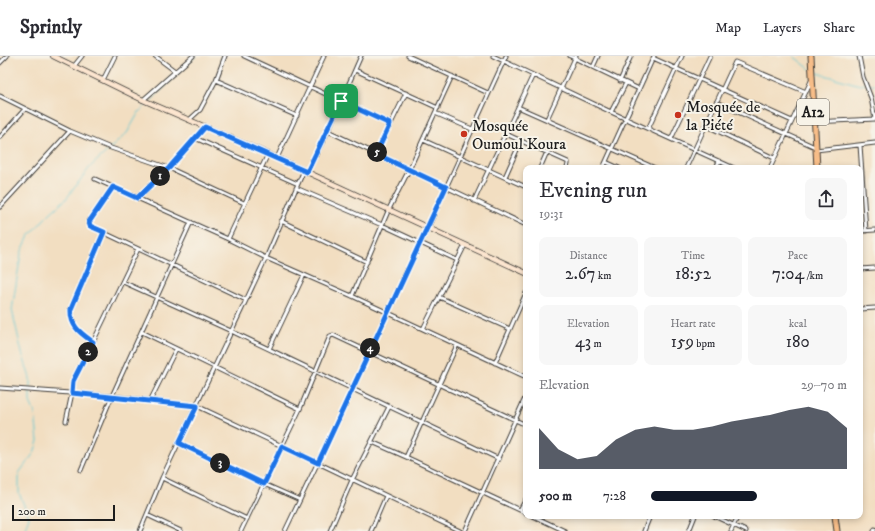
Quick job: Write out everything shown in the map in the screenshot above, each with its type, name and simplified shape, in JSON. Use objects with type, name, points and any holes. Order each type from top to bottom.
[{"type":"main road","name":"A12","points":[[811,56],[811,81],[817,165]]},
{"type":"main road","points":[[835,519],[837,531]]},
{"type":"street","points":[[0,63],[7,56]]},
{"type":"street","points":[[53,56],[143,100],[306,171],[523,272]]},
{"type":"street","points":[[74,66],[82,56]]},
{"type":"street","points":[[103,80],[115,56]]},
{"type":"street","points":[[156,56],[175,71]]},
{"type":"street","points":[[143,100],[193,56]]},
{"type":"street","points":[[189,120],[200,110],[216,80],[225,56]]},
{"type":"street","points":[[244,56],[390,124]]},
{"type":"street","points":[[277,158],[324,56]]},
{"type":"street","points":[[140,531],[162,478],[197,406],[230,331],[266,258],[296,188],[328,131],[361,56]]},
{"type":"street","points":[[408,56],[488,93]]},
{"type":"street","points":[[493,56],[728,165]]},
{"type":"street","points":[[285,531],[353,389],[387,312],[428,227],[506,56]]},
{"type":"street","points":[[570,56],[575,57],[620,81],[639,89]]},
{"type":"street","points":[[593,67],[598,56]]},
{"type":"street","points":[[620,81],[631,56]]},
{"type":"street","points":[[648,129],[682,56]]},
{"type":"street","points":[[671,139],[710,56]]},
{"type":"street","points":[[814,122],[875,119],[871,98],[863,77],[858,56]]},
{"type":"street","points":[[547,119],[575,57]]},
{"type":"street","points":[[604,165],[654,57],[792,121]]},
{"type":"street","points":[[687,165],[735,62],[806,92]]},
{"type":"street","points":[[355,70],[438,108]]},
{"type":"street","points":[[474,201],[533,75]]},
{"type":"street","points":[[352,296],[368,262],[389,209],[409,170],[452,76]]},
{"type":"street","points":[[216,80],[297,116]]},
{"type":"street","points":[[771,165],[811,81]]},
{"type":"street","points":[[611,112],[626,84]]},
{"type":"street","points":[[376,154],[406,93]]},
{"type":"street","points":[[0,96],[70,131],[108,147],[169,168],[244,203]]},
{"type":"street","points":[[716,102],[815,148],[875,143]]},
{"type":"street","points":[[518,107],[648,165]]},
{"type":"street","points":[[0,137],[25,109]]},
{"type":"street","points":[[435,113],[472,129]]},
{"type":"street","points":[[705,125],[774,158]]},
{"type":"street","points":[[137,198],[169,168],[205,127]]},
{"type":"street","points":[[0,207],[70,131]]},
{"type":"street","points":[[328,131],[523,224]]},
{"type":"street","points":[[506,134],[568,162],[568,165]]},
{"type":"street","points":[[195,138],[298,184]]},
{"type":"street","points":[[423,140],[523,186]]},
{"type":"street","points":[[505,177],[521,141]]},
{"type":"street","points":[[860,145],[861,165]]},
{"type":"street","points":[[541,165],[547,152]]},
{"type":"street","points":[[228,239],[268,154]]},
{"type":"street","points":[[718,165],[720,161]]},
{"type":"street","points":[[606,162],[612,165]]},
{"type":"street","points":[[95,179],[387,312],[523,377]]},
{"type":"street","points":[[113,187],[89,222],[90,226],[246,300]]},
{"type":"street","points":[[296,188],[382,225],[457,260]]},
{"type":"street","points":[[863,188],[866,231],[875,230]]},
{"type":"street","points":[[281,221],[368,262]]},
{"type":"street","points":[[81,470],[112,396],[191,222]]},
{"type":"street","points":[[93,342],[82,334],[72,322],[71,309],[104,232]]},
{"type":"street","points":[[423,329],[465,245]]},
{"type":"street","points":[[66,421],[73,381],[138,249]]},
{"type":"street","points":[[863,269],[875,268]]},
{"type":"street","points":[[269,350],[304,275]]},
{"type":"street","points":[[123,282],[230,331],[499,459]]},
{"type":"street","points":[[439,297],[510,329]]},
{"type":"street","points":[[495,363],[523,300]]},
{"type":"street","points":[[863,309],[875,308]]},
{"type":"street","points":[[142,332],[300,409]]},
{"type":"street","points":[[241,531],[300,409],[330,336],[333,335],[523,424]]},
{"type":"street","points":[[406,457],[457,345]]},
{"type":"street","points":[[150,401],[176,349]]},
{"type":"street","points":[[0,388],[112,396],[197,406],[460,531]]},
{"type":"street","points":[[465,531],[499,459],[523,403]]},
{"type":"street","points":[[330,531],[352,480],[389,407]]},
{"type":"street","points":[[372,442],[523,512]]},
{"type":"street","points":[[179,443],[300,500]]},
{"type":"street","points":[[162,478],[247,519]]},
{"type":"street","points":[[371,531],[386,496]]},
{"type":"street","points":[[520,510],[523,504]]},
{"type":"street","points":[[147,515],[181,531]]},
{"type":"street","points":[[538,519],[558,530],[565,531]]},
{"type":"street","points":[[644,531],[649,519]]},
{"type":"street","points":[[688,531],[694,519]]},
{"type":"street","points":[[721,519],[746,531]]},
{"type":"street","points":[[731,531],[737,519]]},
{"type":"waterway","points":[[151,101],[196,56]]},
{"type":"waterway","points":[[793,56],[810,69]]},
{"type":"waterway","points":[[814,72],[860,85],[865,84]]},
{"type":"waterway","points":[[868,84],[875,85]]},
{"type":"waterway","points":[[24,531],[29,517],[19,493],[19,473],[34,453],[38,441],[35,413],[30,402],[30,378],[22,353],[12,310],[21,253],[29,236],[48,215],[66,199],[90,167],[127,133],[139,112],[147,104]]},
{"type":"place","name":"Mosquée de la Piété","points":[[678,115]]},
{"type":"place","name":"Mosquée Oumoul Koura","points":[[464,134]]},
{"type":"route","points":[[341,101],[390,124],[376,154],[446,187],[318,463],[282,446],[264,484],[179,443],[197,406],[72,393],[73,381],[93,342],[82,334],[72,322],[70,316],[71,309],[104,232],[90,226],[89,222],[113,187],[137,198],[169,168],[205,127],[307,172],[328,131],[341,101]]}]
